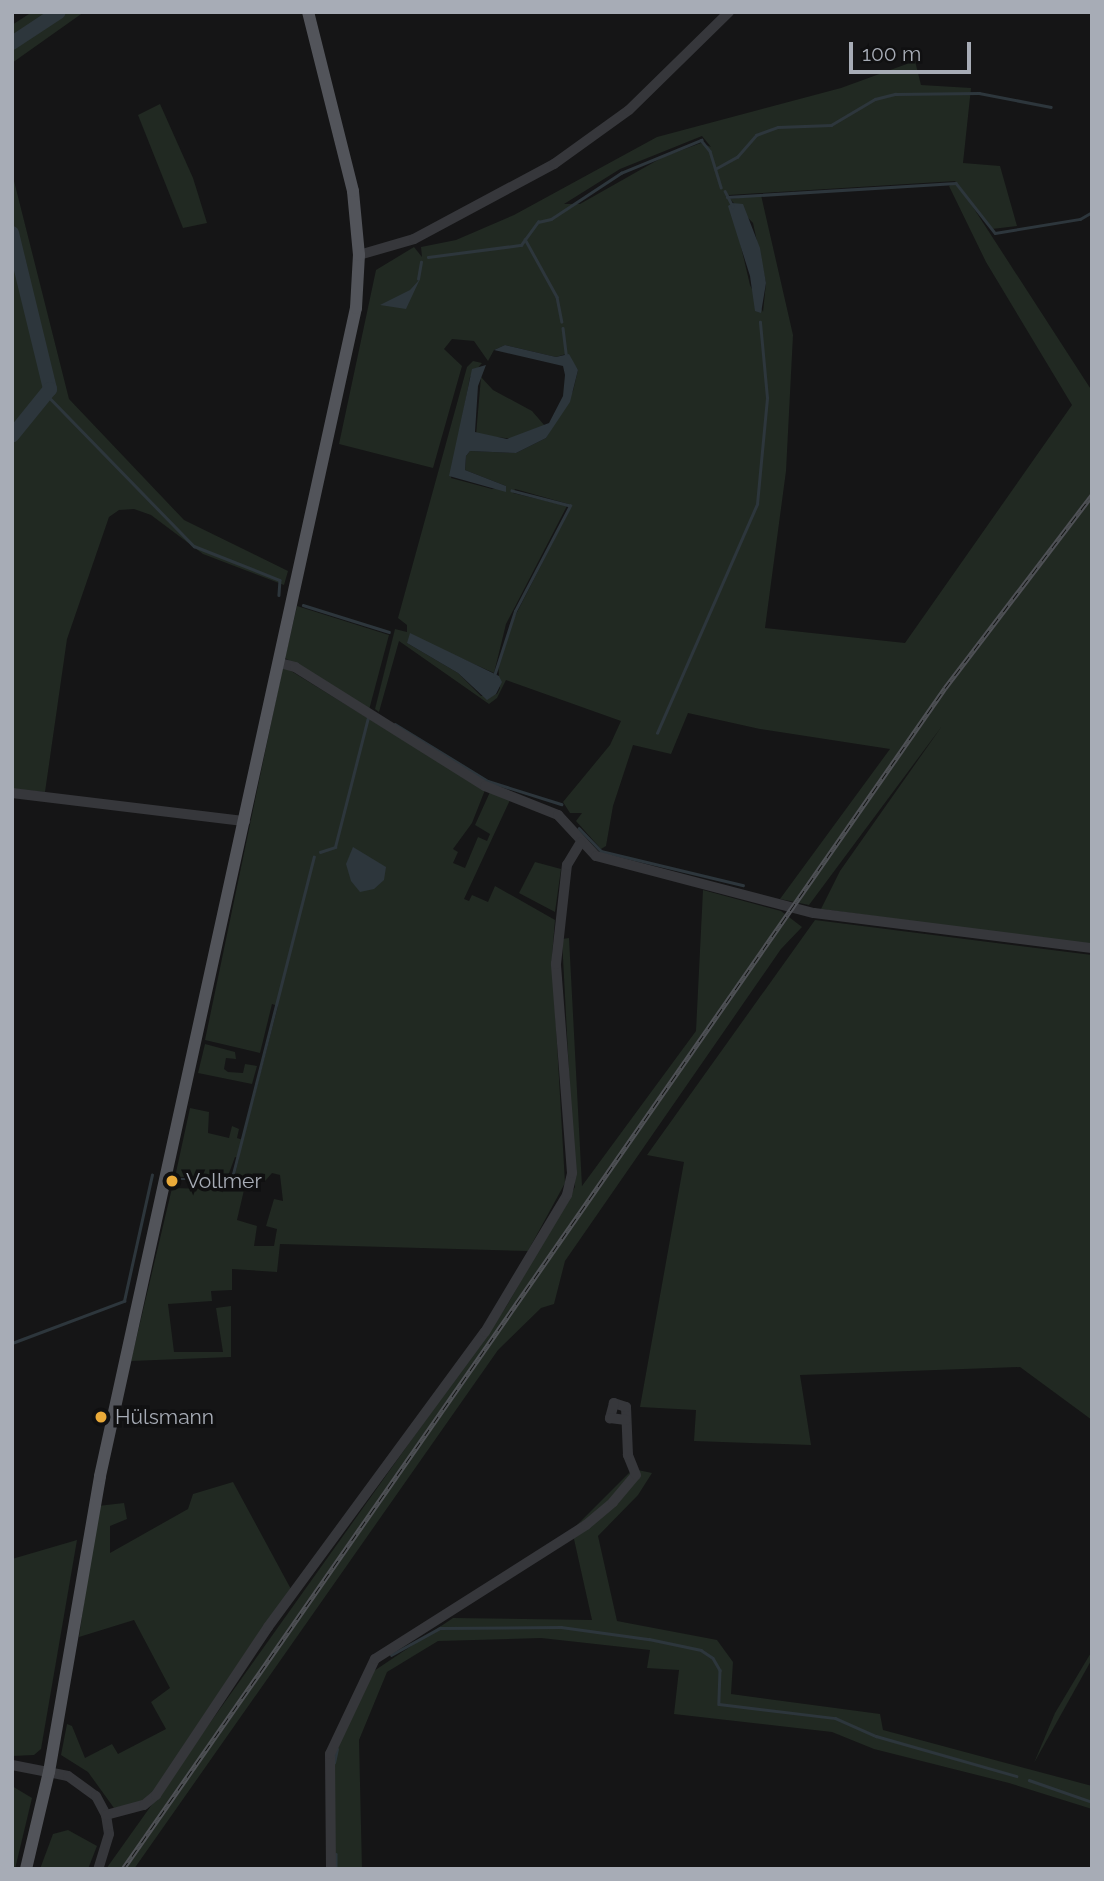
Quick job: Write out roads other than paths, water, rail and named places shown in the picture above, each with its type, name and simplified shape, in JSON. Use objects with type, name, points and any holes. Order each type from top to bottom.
[{"type":"main road","points":[[26,1869],[49,1772],[100,1476],[352,330],[359,255],[348,164],[308,12]]},
{"type":"street","points":[[359,255],[414,239],[554,164],[629,110],[729,12]]},
{"type":"street","points":[[280,663],[295,667],[485,786],[550,810],[580,844],[613,861],[814,913],[1092,948]]},
{"type":"street","points":[[12,793],[245,821]]},
{"type":"street","points":[[106,1815],[144,1805],[156,1795],[268,1628],[491,1324],[567,1195],[572,1174],[556,964],[567,865],[580,844]]},
{"type":"street","points":[[331,1869],[330,1754],[375,1659],[586,1525],[613,1502],[636,1475],[628,1455],[626,1420]]},
{"type":"street","points":[[12,1765],[49,1772],[86,1787],[106,1815],[108,1846],[98,1869]]},
{"type":"waterway","points":[[12,43],[59,12]]},
{"type":"waterway","points":[[715,169],[737,157],[756,135],[778,127],[831,125],[875,99],[895,94],[979,93],[1051,107]]},
{"type":"waterway","points":[[428,257],[521,245],[538,222],[551,219],[621,173],[701,140],[710,151],[721,187]]},
{"type":"waterway","points":[[727,197],[956,183],[995,233],[1080,219],[1092,212]]},
{"type":"waterway","points":[[725,191],[733,207]]},
{"type":"waterway","points":[[12,233],[50,389],[12,436]]},
{"type":"waterway","points":[[525,239],[557,297],[562,322]]},
{"type":"waterway","points":[[418,279],[421,262]]},
{"type":"waterway","points":[[657,733],[757,504],[767,398],[760,322]]},
{"type":"waterway","points":[[563,328],[566,354]]},
{"type":"waterway","points":[[47,395],[194,546],[280,580],[279,595]]},
{"type":"waterway","points":[[494,676],[515,611],[570,506],[512,491]]},
{"type":"waterway","points":[[303,605],[389,632]]},
{"type":"waterway","points":[[320,852],[335,847],[368,718]]},
{"type":"waterway","points":[[395,724],[488,781],[561,804]]},
{"type":"waterway","points":[[579,828],[601,851],[743,885]]},
{"type":"waterway","points":[[175,1179],[228,1179],[233,1174],[314,857]]},
{"type":"waterway","points":[[12,1343],[124,1301],[152,1175]]},
{"type":"waterway","points":[[391,1655],[440,1628],[561,1627],[649,1639],[701,1650],[713,1658],[720,1670],[719,1704],[835,1718],[876,1736],[1016,1776]]},
{"type":"waterway","points":[[334,1763],[337,1749]]},
{"type":"waterway","points":[[1029,1780],[1092,1802]]},
{"type":"waterway","points":[[336,1854],[336,1869]]},
{"type":"railway","points":[[123,1869],[945,688],[1092,495]]},
{"type":"place","name":"Vollmer","points":[[172,1181]]},
{"type":"place","name":"Hülsmann","points":[[101,1417]]}]
